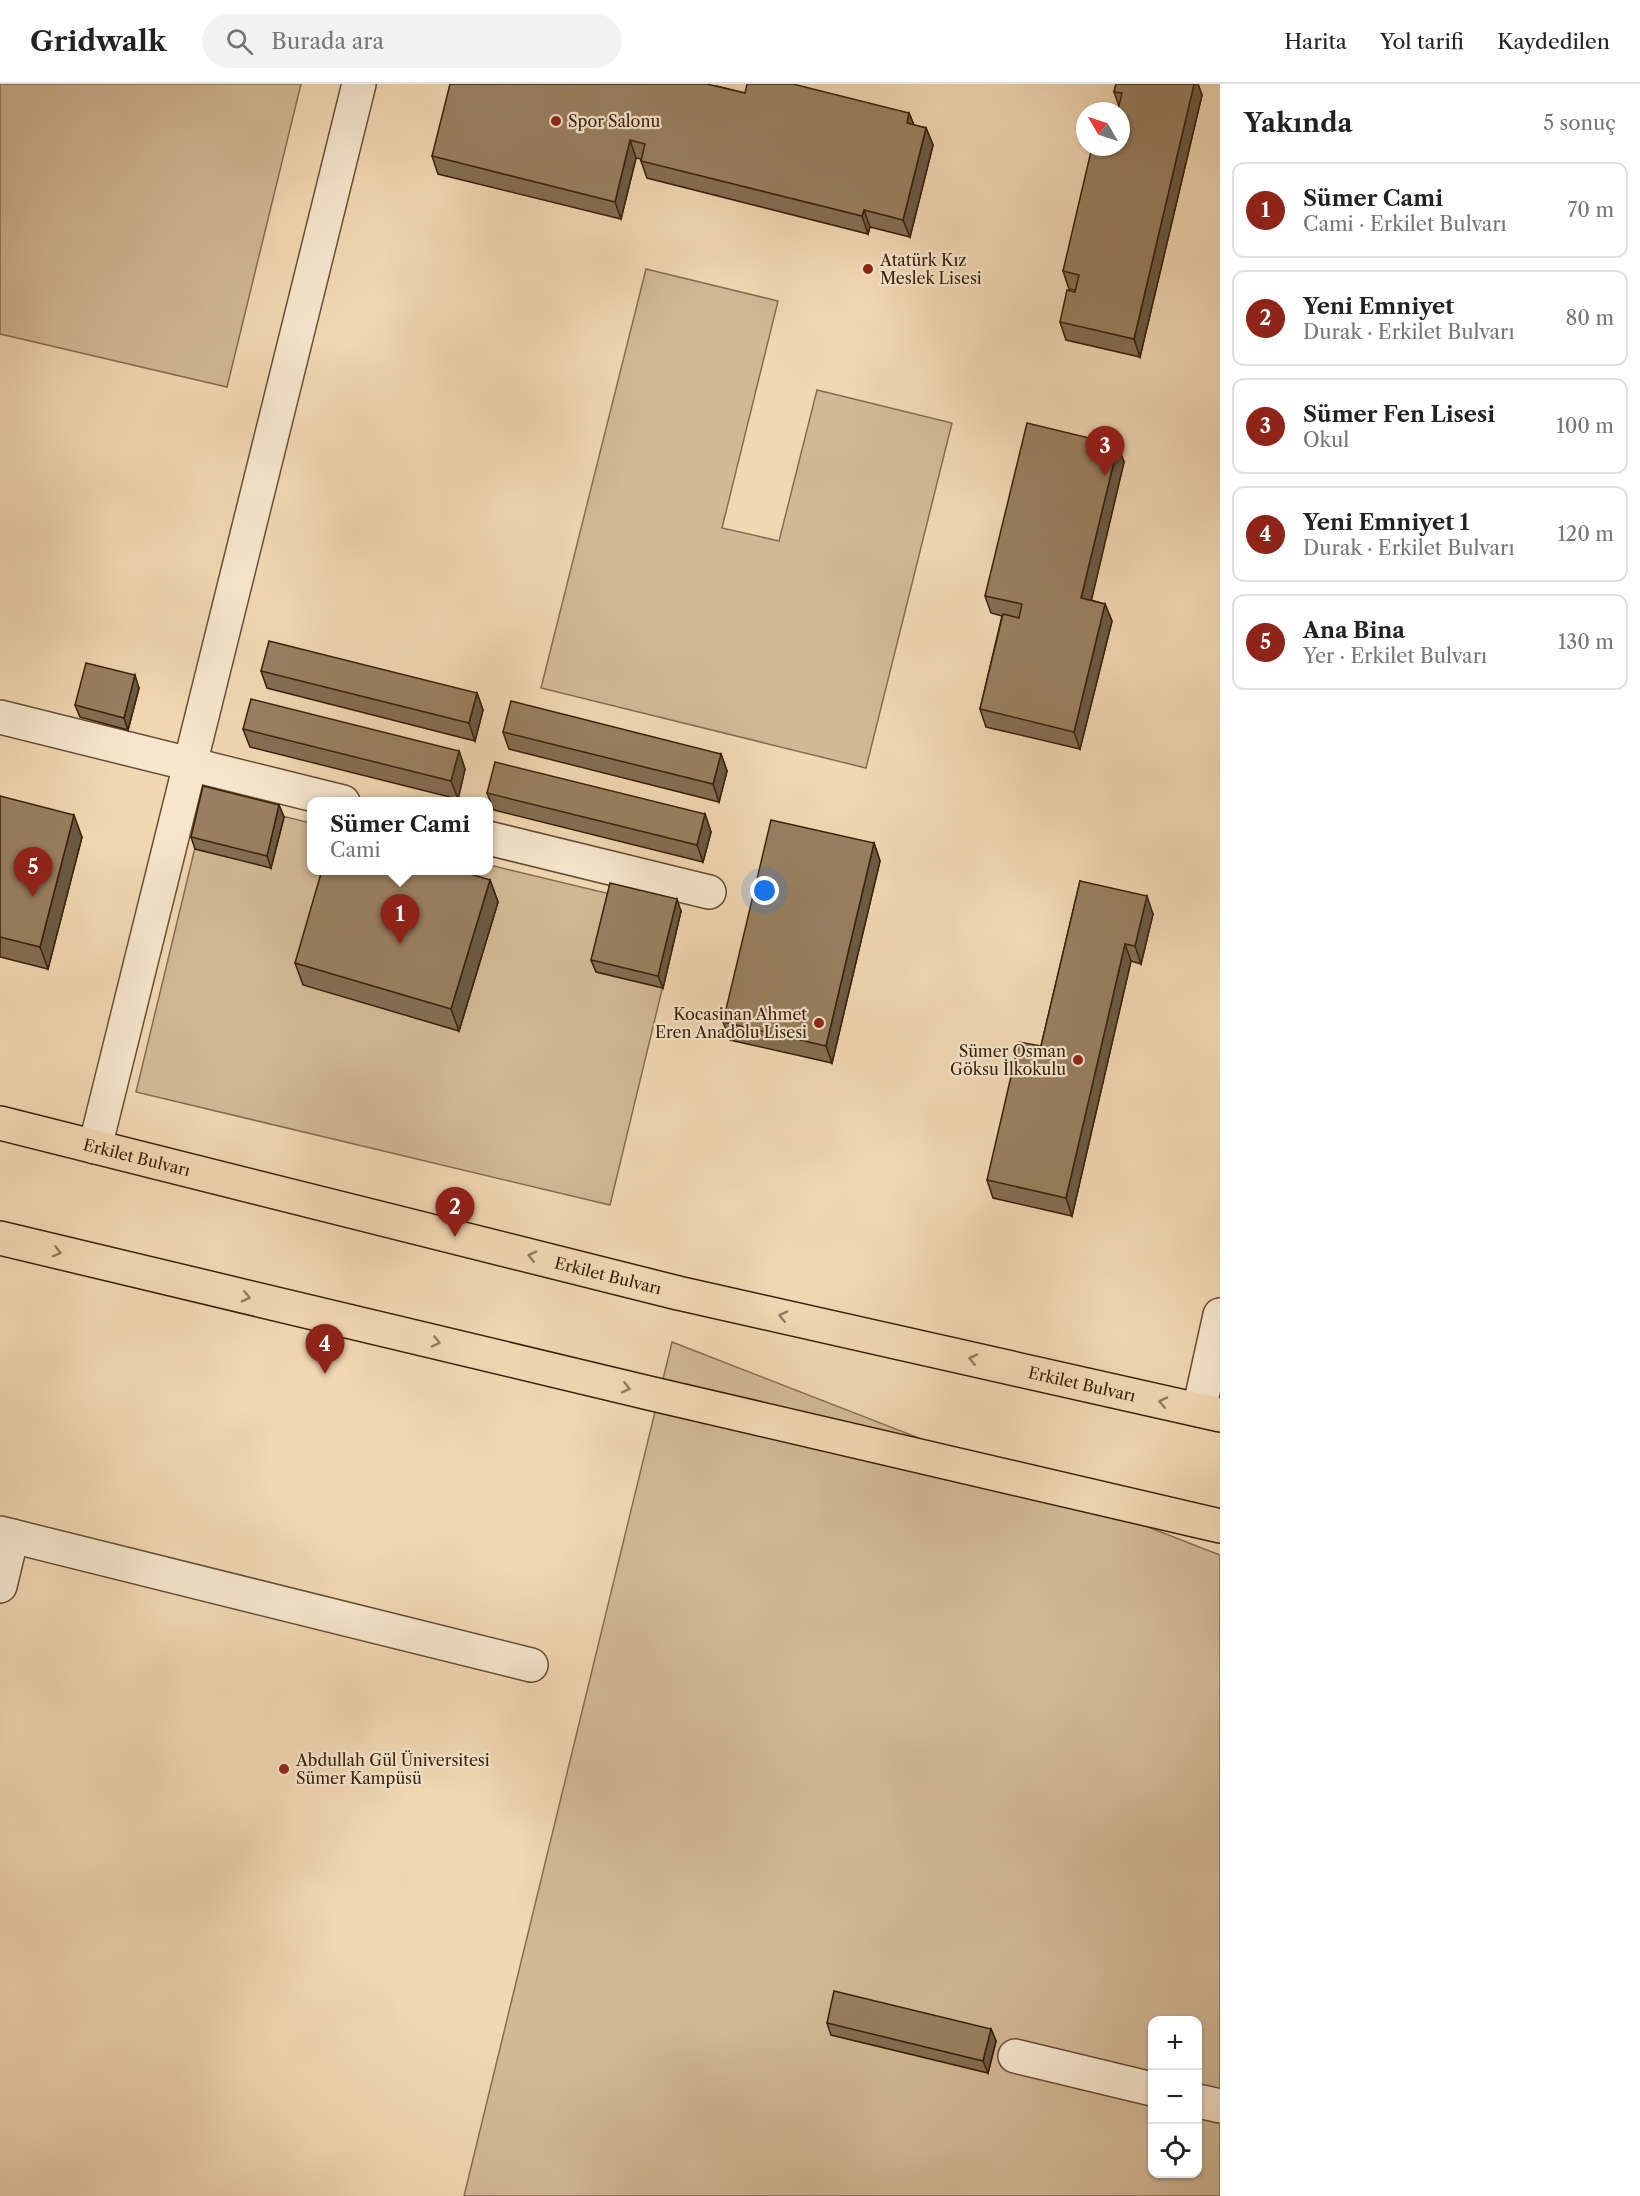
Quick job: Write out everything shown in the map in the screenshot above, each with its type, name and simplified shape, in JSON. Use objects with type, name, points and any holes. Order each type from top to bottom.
[{"type":"main road","name":"Erkilet Bulvarı","points":[[0,1123],[678,1293],[1209,1413]]},
{"type":"main road","points":[[0,1238],[1220,1526]]},
{"type":"street","points":[[95,1147],[359,84]]},
{"type":"street","points":[[0,717],[326,797]]},
{"type":"street","points":[[493,838],[709,892]]},
{"type":"street","points":[[1209,1413],[1220,1316]]},
{"type":"street","points":[[0,1586],[6,1535],[531,1665]]},
{"type":"street","points":[[1015,2055],[1148,2088]]},
{"type":"street","points":[[1202,2102],[1220,2106]]},
{"type":"shaded area","points":[[0,84],[301,84],[227,387],[0,334]]},
{"type":"shaded area","points":[[646,269],[778,301],[722,528],[779,541],[817,390],[952,423],[866,768],[541,688]]},
{"type":"shaded area","points":[[207,798],[307,822],[307,875],[493,875],[493,866],[681,911],[610,1205],[136,1092]]},
{"type":"shaded area","points":[[672,1342],[1220,1555],[1220,2196],[464,2196]]},
{"type":"building","points":[[450,84],[707,84],[745,93],[747,84],[793,84],[909,113],[907,123],[926,128],[903,220],[864,210],[862,216],[641,161],[645,144],[630,140],[615,202],[432,156]]},
{"type":"building","points":[[1116,84],[1194,84],[1134,339],[1060,322],[1067,290],[1075,292],[1079,275],[1063,271],[1090,156],[1130,156],[1130,102],[1120,102],[1122,93],[1114,92]]},
{"type":"building","points":[[1027,423],[1118,445],[1081,598],[1105,604],[1074,732],[980,709],[1003,614],[1019,618],[1022,604],[985,596]]},
{"type":"building","points":[[269,641],[477,693],[469,723],[261,671]]},
{"type":"building","points":[[86,663],[135,675],[124,718],[75,705]]},
{"type":"building","points":[[251,699],[459,751],[451,781],[243,729]]},
{"type":"building","points":[[511,701],[721,754],[713,784],[503,732]]},
{"type":"building","points":[[495,762],[705,814],[697,845],[487,793]]},
{"type":"building","points":[[203,786],[279,805],[267,856],[191,837]]},
{"type":"building","points":[[0,796],[74,815],[40,947],[0,937]]},
{"type":"building","points":[[771,820],[874,843],[826,1046],[723,1022]]},
{"type":"building","points":[[321,875],[474,875],[490,880],[451,1009],[295,963]]},
{"type":"building","points":[[1080,881],[1147,896],[1135,946],[1125,944],[1066,1198],[987,1180],[1019,1042],[1041,1046]]},
{"type":"building","points":[[610,883],[677,899],[658,976],[591,960]]},
{"type":"building","points":[[834,1991],[991,2029],[983,2061],[827,2023]]},
{"type":"place","name":"Spor Salonu","points":[[556,121]]},
{"type":"place","name":"Atatürk Kız Meslek Lisesi","points":[[868,269]]},
{"type":"place","name":"Sümer Fen Lisesi","points":[[1105,476]]},
{"type":"place","name":"Ana Bina","points":[[33,897]]},
{"type":"place","name":"Sümer Cami","points":[[400,944]]},
{"type":"place","name":"Kocasinan Ahmet Eren Anadolu Lisesi","points":[[819,1023]]},
{"type":"place","name":"Sümer Osman Göksu İlkokulu","points":[[1078,1060]]},
{"type":"place","name":"Yeni Emniyet","points":[[455,1237]]},
{"type":"place","name":"Yeni Emniyet 1","points":[[325,1374]]},
{"type":"place","name":"Abdullah Gül Üniversitesi Sümer Kampüsü","points":[[284,1769]]}]
